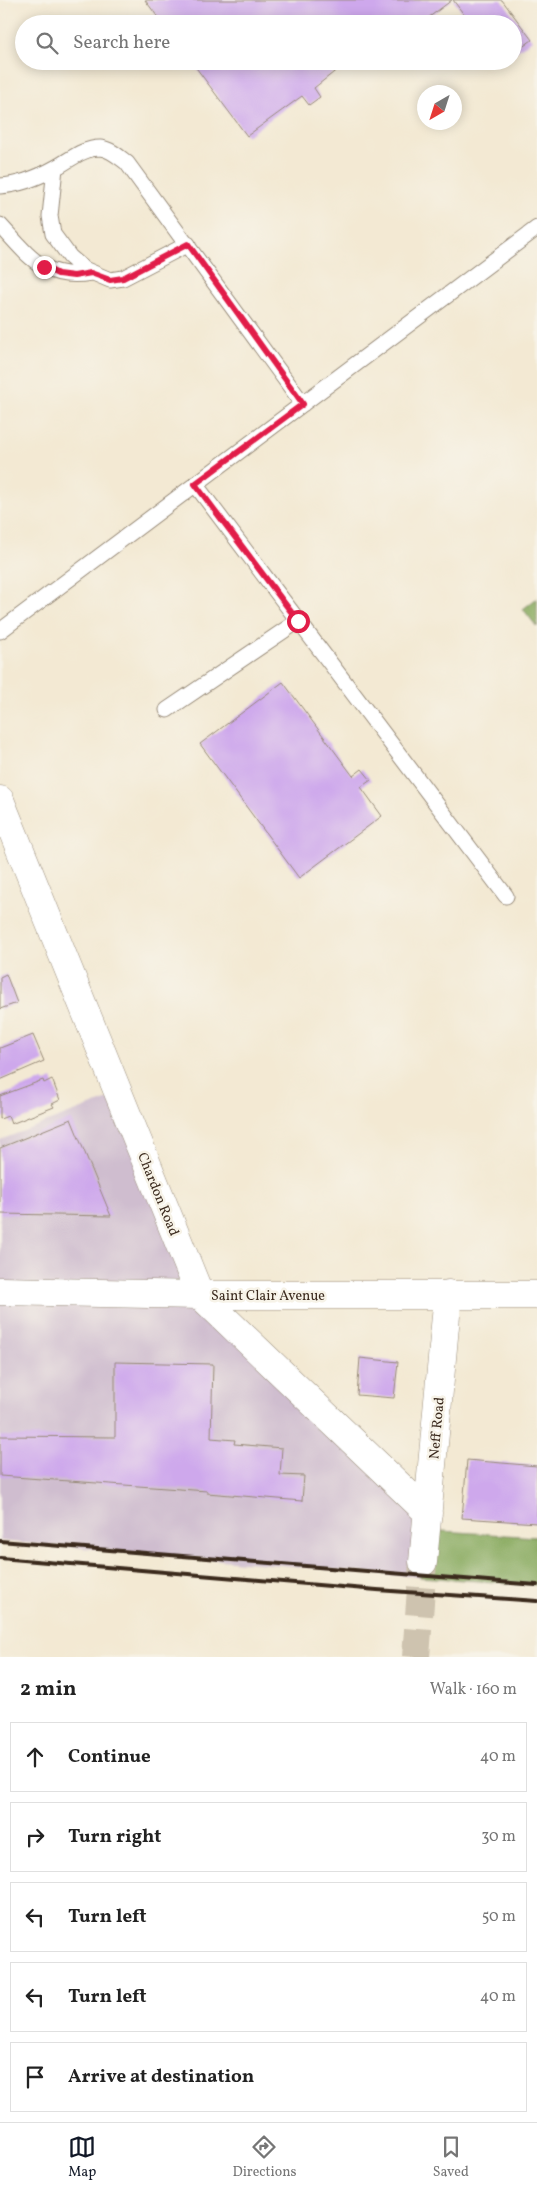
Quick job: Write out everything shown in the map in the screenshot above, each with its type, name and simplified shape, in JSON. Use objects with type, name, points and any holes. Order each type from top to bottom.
[{"type":"street","name":"Chardon Road","points":[[0,800],[200,1295],[428,1514]]},
{"type":"street","name":"Saint Clair Avenue","points":[[0,1291],[200,1295],[537,1295]]},
{"type":"street","name":"Neff Road","points":[[423,1562],[448,1294]]},
{"type":"lane","points":[[0,186],[18,185],[56,168],[86,150],[102,148],[116,153],[127,163],[188,244],[303,404]]},
{"type":"lane","points":[[56,168],[50,216],[53,234],[70,258],[84,269],[110,280],[123,278],[188,244]]},
{"type":"lane","points":[[0,225],[26,252],[44,267],[58,274],[74,276],[91,273]]},
{"type":"lane","points":[[0,630],[537,228]]},
{"type":"lane","points":[[195,484],[506,896]]},
{"type":"lane","points":[[167,710],[298,621]]},
{"type":"shaded area","points":[[119,1095],[200,1295],[428,1513],[420,1577],[0,1541],[0,1140]]},
{"type":"green space","points":[[537,598],[537,627],[523,609]]},
{"type":"green space","points":[[426,1530],[537,1537],[537,1585],[420,1577]]},
{"type":"building","points":[[145,0],[452,0],[432,15],[156,15]]},
{"type":"building","points":[[453,0],[502,0],[513,15],[464,15]]},
{"type":"building","points":[[522,27],[532,40],[522,47]]},
{"type":"building","points":[[198,70],[337,70],[314,88],[320,97],[309,105],[302,96],[247,136]]},
{"type":"building","points":[[283,682],[353,776],[362,769],[371,780],[361,787],[382,816],[299,878],[200,744]]},
{"type":"building","points":[[6,974],[17,1003],[0,1009],[0,977]]},
{"type":"building","points":[[33,1035],[44,1061],[0,1080],[0,1048]]},
{"type":"building","points":[[52,1079],[60,1100],[52,1104],[54,1107],[11,1124],[8,1116],[0,1119],[0,1096],[43,1080],[44,1083]]},
{"type":"building","points":[[71,1119],[111,1216],[0,1214],[0,1148]]},
{"type":"building","points":[[360,1358],[398,1362],[394,1398],[357,1395]]},
{"type":"building","points":[[115,1362],[213,1364],[211,1438],[235,1440],[234,1444],[282,1448],[280,1475],[304,1476],[302,1501],[207,1493],[207,1491],[0,1476],[0,1436],[115,1437]]},
{"type":"building","points":[[467,1460],[537,1466],[537,1523],[462,1518]]},
{"type":"tunnel","points":[[416,1657],[423,1562]]},
{"type":"railway","points":[[0,1541],[537,1585]]},
{"type":"railway","points":[[0,1558],[377,1590],[537,1601]]},
{"type":"route","points":[[44,267],[58,274],[74,276],[91,273],[110,280],[123,278],[188,244],[303,404],[195,484],[298,621]]}]
